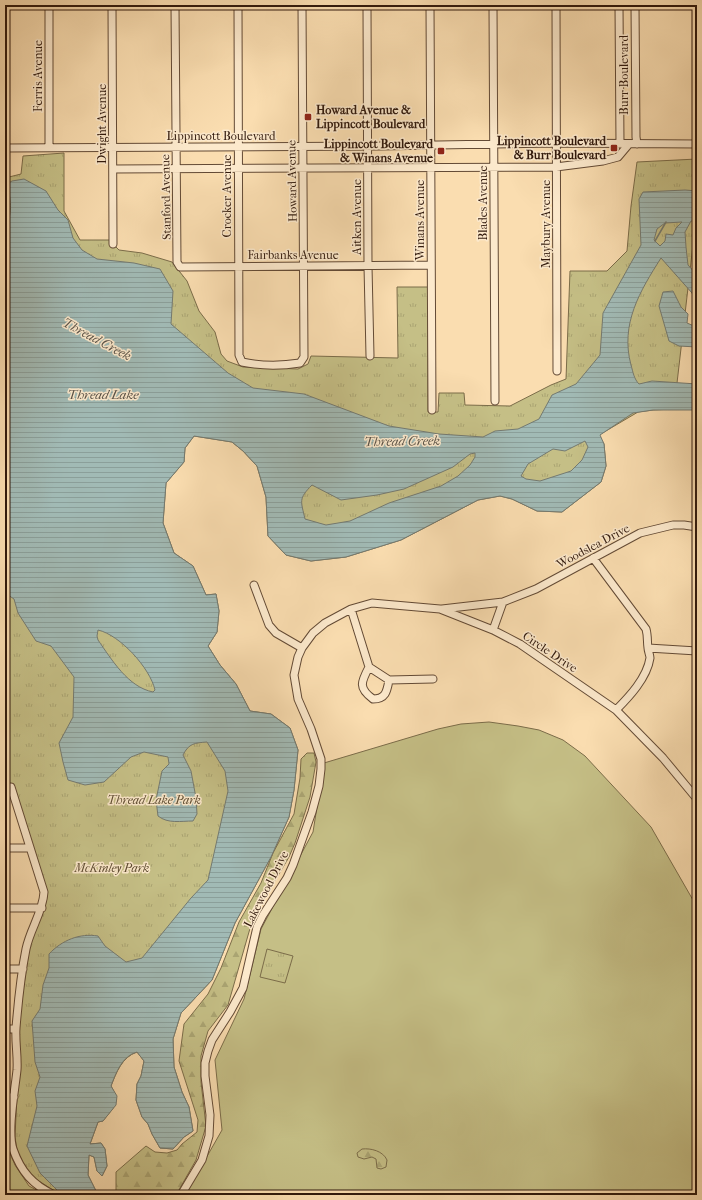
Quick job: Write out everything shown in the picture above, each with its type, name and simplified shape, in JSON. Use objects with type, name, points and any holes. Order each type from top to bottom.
[{"type":"street","name":"Ferris Avenue","points":[[49,5],[49,147]]},
{"type":"street","name":"Dwight Avenue","points":[[112,5],[113,244]]},
{"type":"street","name":"Stanford Avenue","points":[[175,5],[177,262],[180,267]]},
{"type":"street","name":"Crocker Avenue","points":[[238,5],[239,267],[240,355],[242,362]]},
{"type":"street","name":"Howard Avenue","points":[[242,362],[285,365],[300,363],[304,357],[302,5]]},
{"type":"street","name":"Aitken Avenue","points":[[367,5],[368,266],[370,356]]},
{"type":"street","name":"Winans Avenue","points":[[430,5],[432,410]]},
{"type":"street","name":"Blades Avenue","points":[[493,5],[495,400]]},
{"type":"street","name":"Maybury Avenue","points":[[556,5],[557,372]]},
{"type":"street","name":"Burr Boulevard","points":[[619,5],[620,144]]},
{"type":"street","name":"Burr Boulevard","points":[[635,5],[637,144]]},
{"type":"street","name":"Lippincott Boulevard","points":[[5,148],[431,146],[556,143],[697,144]]},
{"type":"street","points":[[113,169],[556,167],[603,161],[618,157],[629,144]]},
{"type":"street","name":"Fairbanks Avenue","points":[[180,267],[431,265]]},
{"type":"street","name":"Woodslea Drive","points":[[440,609],[503,602],[536,589],[640,533],[673,525],[697,527]]},
{"type":"street","points":[[593,558],[646,629],[648,636],[650,657],[644,676],[631,696],[616,710]]},
{"type":"street","points":[[254,585],[269,624],[276,633],[302,648]]},
{"type":"street","points":[[493,630],[503,602]]},
{"type":"street","name":"Circle Drive","points":[[351,609],[372,604],[440,609],[493,630],[520,644],[616,710],[663,758],[697,799]]},
{"type":"street","points":[[351,609],[370,667],[389,680],[433,680]]},
{"type":"street","name":"Lakewood Drive","points":[[181,1195],[202,1160],[209,1136],[210,1115],[205,1076],[205,1063],[208,1051],[212,1040],[243,988],[257,927],[263,914],[287,878],[293,865],[312,812],[319,786],[322,769],[321,759],[311,729],[298,699],[294,675],[298,657],[302,648],[324,623],[351,609]]},
{"type":"street","points":[[648,648],[697,651]]},
{"type":"street","points":[[370,667],[363,678],[362,686],[364,691],[373,699],[380,699],[384,696],[389,680]]},
{"type":"street","points":[[8,788],[33,856],[44,892],[42,908],[29,938],[23,968],[16,1029],[17,1051],[12,1125],[13,1148],[26,1174],[40,1188],[54,1195]]},
{"type":"street","points":[[5,848],[29,848]]},
{"type":"street","points":[[5,908],[42,908]]},
{"type":"street","points":[[5,969],[23,968]]},
{"type":"street","points":[[5,1029],[16,1029]]},
{"type":"street","points":[[5,1097],[14,1097]]},
{"type":"green space","name":"Thread Lake","points":[[64,153],[64,211],[80,240],[109,240],[119,250],[142,253],[172,262],[187,281],[199,311],[215,332],[221,354],[227,361],[243,367],[298,369],[308,364],[311,356],[398,358],[397,287],[428,287],[428,412],[438,412],[439,393],[464,393],[465,405],[510,406],[566,379],[570,271],[607,271],[627,251],[637,162],[697,159],[697,236],[694,236],[674,409],[638,412],[599,435],[604,444],[606,466],[601,482],[562,512],[537,511],[512,499],[500,496],[478,500],[401,540],[346,557],[311,561],[286,555],[268,536],[266,497],[257,466],[243,451],[232,442],[194,436],[185,448],[184,462],[166,483],[163,523],[174,553],[193,566],[206,595],[216,594],[219,611],[217,632],[208,646],[220,665],[236,684],[250,711],[271,714],[290,728],[298,750],[294,790],[289,817],[271,857],[235,923],[212,980],[181,1013],[173,1039],[174,1067],[182,1092],[189,1107],[193,1131],[184,1137],[173,1149],[160,1148],[148,1124],[142,1117],[136,1100],[137,1084],[141,1076],[144,1061],[137,1052],[132,1054],[120,1066],[111,1086],[116,1097],[115,1105],[103,1121],[98,1122],[90,1144],[101,1143],[105,1149],[107,1166],[102,1176],[97,1171],[94,1157],[89,1155],[88,1175],[98,1195],[61,1195],[34,1178],[25,1167],[17,1150],[15,1137],[19,1018],[30,944],[45,907],[47,896],[14,785],[5,785],[5,211],[7,206],[5,178],[21,174],[23,156]]},
{"type":"green space","points":[[489,722],[539,730],[563,740],[585,756],[651,827],[697,907],[697,1183],[690,1195],[185,1195],[222,1130],[215,1060],[244,999],[261,929],[313,832],[324,763],[438,729],[461,724]]},
{"type":"green space","points":[[307,753],[314,753],[316,762],[310,797],[295,843],[289,857],[253,918],[228,1005],[208,1031],[201,1056],[201,1082],[206,1126],[196,1160],[176,1195],[116,1195],[116,1172],[146,1146],[155,1152],[167,1153],[177,1150],[197,1132],[198,1120],[179,1061],[184,1024],[208,994],[221,968],[239,922],[261,883],[273,853],[294,814],[300,778],[301,759]]},
{"type":"green space","points":[[267,949],[293,956],[285,983],[260,977]]},
{"type":"green space","points":[[5,1136],[15,1165],[29,1186],[46,1195],[5,1195]]},
{"type":"green space","points":[[362,1149],[369,1149],[383,1154],[387,1160],[386,1167],[381,1169],[377,1168],[376,1159],[372,1157],[364,1159],[358,1157],[357,1153]]},
{"type":"water","name":"Thread Lake","points":[[24,179],[46,191],[58,210],[68,220],[73,238],[82,250],[97,259],[134,263],[160,269],[173,291],[171,324],[228,373],[253,388],[304,394],[389,426],[439,434],[483,437],[495,431],[518,429],[539,419],[552,395],[576,384],[600,355],[603,313],[641,245],[639,199],[643,192],[685,190],[697,191],[697,221],[691,221],[685,232],[688,265],[697,275],[697,307],[692,293],[661,258],[646,283],[634,308],[628,336],[628,350],[635,378],[639,384],[652,381],[697,384],[697,410],[653,410],[633,413],[600,435],[604,444],[606,466],[601,482],[562,512],[537,511],[512,499],[500,496],[478,500],[401,540],[346,557],[311,561],[286,555],[268,536],[266,497],[257,466],[243,451],[232,442],[194,436],[185,448],[184,462],[166,483],[163,523],[174,553],[193,566],[206,595],[216,594],[219,611],[217,632],[208,646],[220,665],[236,684],[250,711],[271,714],[290,728],[298,750],[294,790],[289,817],[271,857],[235,923],[212,980],[181,1013],[173,1039],[174,1067],[182,1092],[189,1107],[193,1131],[184,1137],[173,1149],[160,1148],[148,1124],[142,1117],[136,1100],[137,1084],[141,1076],[144,1061],[137,1052],[127,1057],[120,1066],[111,1086],[117,1096],[116,1105],[103,1121],[98,1122],[90,1144],[101,1143],[105,1149],[107,1166],[102,1176],[97,1171],[94,1157],[89,1155],[88,1175],[98,1195],[63,1195],[60,1193],[40,1173],[27,1146],[37,1106],[35,1091],[40,1077],[35,1062],[32,1021],[40,1009],[43,985],[49,968],[49,954],[65,941],[91,935],[98,936],[105,946],[126,962],[142,958],[191,898],[208,880],[228,791],[225,771],[207,742],[193,744],[183,755],[191,771],[196,798],[197,814],[193,821],[170,821],[162,819],[158,816],[156,800],[162,771],[169,764],[168,757],[144,752],[131,757],[104,782],[85,785],[68,780],[59,743],[73,717],[74,677],[51,646],[36,641],[18,613],[14,599],[5,593],[5,225],[10,216],[10,200],[7,184],[12,181]],"holes":[[[682,222],[676,228],[673,235],[666,234],[665,241],[660,246],[654,240],[657,229],[665,223]],[[585,441],[588,447],[582,460],[571,471],[540,481],[526,479],[521,476],[528,464],[553,449],[565,451]],[[475,453],[475,457],[470,465],[458,476],[441,486],[389,503],[350,521],[326,525],[305,519],[302,508],[302,500],[304,494],[312,485],[341,500],[377,495],[404,489],[453,467],[470,454]],[[98,630],[107,633],[124,645],[141,663],[152,681],[155,690],[153,692],[144,689],[128,679],[109,656],[98,640]]]},
{"type":"water","points":[[673,291],[681,307],[688,314],[687,323],[694,326],[697,325],[697,347],[679,346],[669,341],[659,306],[663,292]]},
{"type":"waterway","name":"Thread Creek","points":[[655,241],[666,222]]},
{"type":"place","name":"Howard Avenue & Lippincott Boulevard","points":[[308,117]]},
{"type":"place","name":"Lippincott Boulevard & Burr Boulevard","points":[[614,148]]},
{"type":"place","name":"Lippincott Boulevard & Winans Avenue","points":[[441,151]]},
{"type":"park label","name":"Thread Lake Park","points":[[154,800]]},
{"type":"park label","name":"McKinley Park","points":[[112,868]]}]
